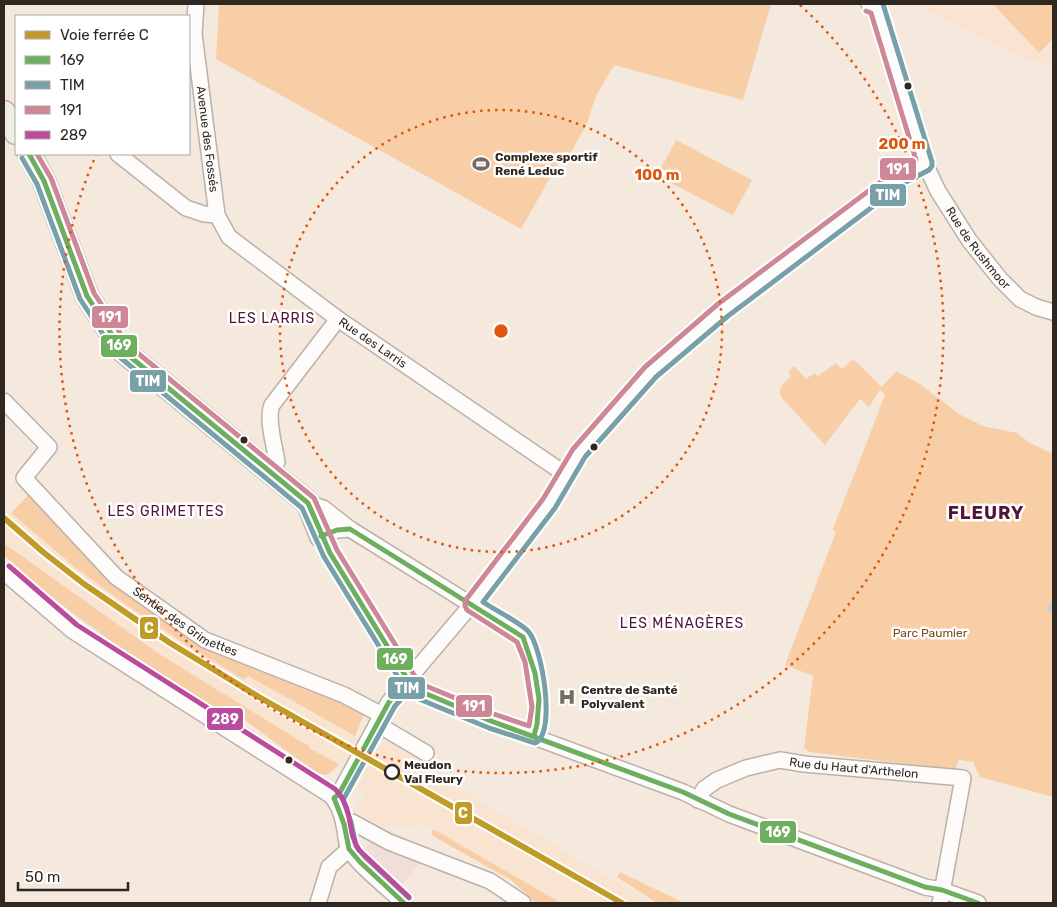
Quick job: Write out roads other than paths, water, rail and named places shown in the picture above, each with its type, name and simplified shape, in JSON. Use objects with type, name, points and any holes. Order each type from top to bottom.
[{"type":"street","name":"Avenue des Fossés","points":[[196,4],[194,34],[217,215]]},
{"type":"street","name":"Rue de Rushmoor","points":[[869,4],[877,8],[925,164],[938,191],[969,240],[1000,279],[1020,299],[1036,307],[1053,312]]},
{"type":"street","points":[[4,112],[15,131]]},
{"type":"street","points":[[29,155],[44,181],[87,296],[122,350],[308,503],[323,508],[350,529],[522,637],[532,660],[540,707],[538,725],[534,736]]},
{"type":"street","points":[[119,155],[186,208],[204,214],[217,215]]},
{"type":"street","points":[[334,798],[339,794],[390,702],[472,604],[549,503],[565,474],[594,434],[651,372],[730,305],[900,177],[925,164]]},
{"type":"street","name":"Rue des Larris","points":[[217,215],[230,237],[338,319],[565,474]]},
{"type":"street","points":[[270,472],[277,462],[270,418],[272,405],[338,319]]},
{"type":"street","name":"Sentier des Grimettes","points":[[4,401],[49,447],[24,478],[116,577],[205,640],[344,695],[377,724],[426,753]]},
{"type":"street","points":[[308,503],[330,553],[408,680],[422,692],[491,721],[683,792],[730,814],[925,887],[941,896],[978,903]]},
{"type":"street","points":[[321,536],[337,530],[350,529]]},
{"type":"street","points":[[4,572],[73,630],[334,798],[344,824],[349,849],[360,862],[404,903]]},
{"type":"street","name":"Rue du Haut d'Arthelon","points":[[698,800],[704,789],[717,780],[754,765],[780,760],[813,765],[963,778],[941,896]]},
{"type":"street","points":[[344,824],[352,822],[389,842],[490,881],[523,903]]},
{"type":"street","points":[[318,903],[326,872],[333,862],[349,849]]},
{"type":"waterway","points":[[1050,610],[1053,603]]},
{"type":"rail line","name":"C","points":[[4,518],[84,584],[170,643],[259,697],[622,903]]},
{"type":"place","name":"Complexe sportif René Leduc","points":[[481,164]]},
{"type":"place","name":"Centre de Santé Polyvalent","points":[[567,697]]},
{"type":"place","name":"Meudon Val Fleury","points":[[392,772]]},
{"type":"district","name":"LES LARRIS","points":[[272,318]]},
{"type":"district","name":"LES GRIMETTES","points":[[166,511]]},
{"type":"district","name":"FLEURY","points":[[986,513]]},
{"type":"district","name":"LES MÉNAGÈRES","points":[[682,623]]},
{"type":"park label","name":"Parc Paumier","points":[[930,633]]}]
